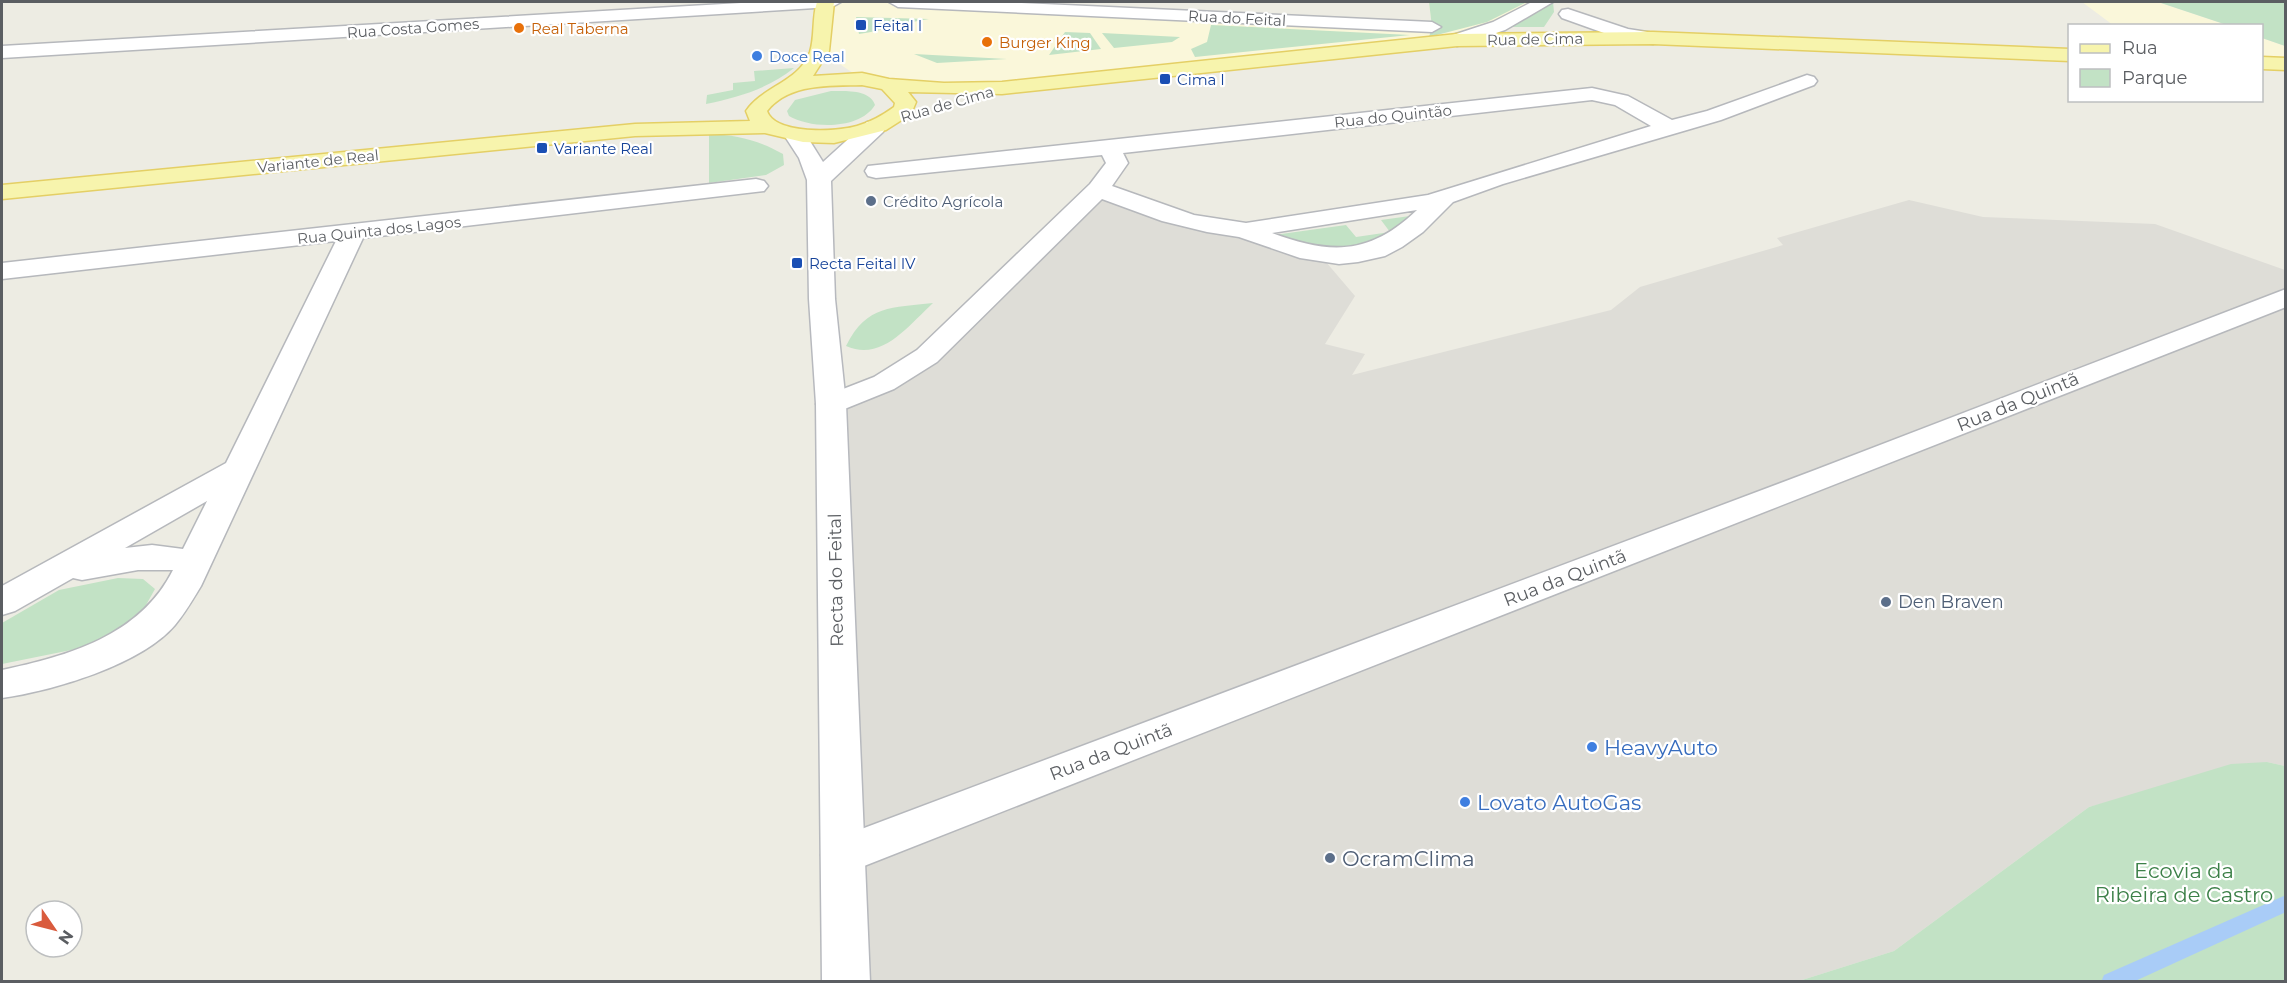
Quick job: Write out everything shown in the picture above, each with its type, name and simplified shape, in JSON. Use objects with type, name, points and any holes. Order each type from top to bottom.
[{"type":"main road","points":[[791,87],[812,67],[821,46],[820,26],[824,2]]},
{"type":"main road","name":"Rua de Cima","points":[[889,85],[944,89],[1002,88],[1458,40],[1653,38],[2068,54]]},
{"type":"main road","points":[[821,46],[841,65],[861,79]]},
{"type":"main road","points":[[2263,63],[2286,64]]},
{"type":"main road","points":[[861,79],[889,85],[906,102],[904,110],[884,123],[831,137],[795,135],[767,127],[758,120],[756,111],[762,101],[791,87],[824,80],[861,79]]},
{"type":"main road","name":"Rua de Cima","points":[[884,123],[949,100],[1002,88]]},
{"type":"main road","name":"Variante de Real","points":[[635,130],[762,101]]},
{"type":"main road","name":"Variante de Real","points":[[2,192],[635,130],[767,127]]},
{"type":"street","points":[[824,2],[832,2]]},
{"type":"street","name":"Rua Costa Gomes","points":[[2,52],[363,32],[824,2]]},
{"type":"street","name":"Rua do Feital","points":[[898,2],[1432,27]]},
{"type":"street","points":[[1458,40],[1499,26],[1544,2]]},
{"type":"street","points":[[1550,38],[1569,8],[1625,34],[1653,38]]},
{"type":"street","points":[[1098,189],[1175,218],[1219,228],[1246,230],[1432,201],[1669,127],[1714,116],[1807,81]]},
{"type":"street","name":"Rua do Quintão","points":[[876,171],[1109,148],[1593,94],[1621,100],[1669,127]]},
{"type":"street","points":[[819,180],[840,157],[884,123]]},
{"type":"street","name":"Recta do Feital","points":[[795,135],[810,158],[819,180],[822,299],[831,404],[846,981]]},
{"type":"street","points":[[831,404],[884,383],[927,356],[1098,189],[1117,163],[1109,148]]},
{"type":"street","name":"Rua Quinta dos Lagos","points":[[2,271],[352,234],[756,186]]},
{"type":"street","points":[[1246,230],[1271,243],[1320,255],[1366,254],[1392,243],[1409,231],[1445,196]]},
{"type":"street","points":[[2,684],[52,674],[122,645],[161,618],[183,585],[191,564],[352,234]]},
{"type":"street","name":"Rua da Quintã","points":[[843,855],[1827,477],[2286,297]]},
{"type":"street","points":[[2,602],[237,470]]},
{"type":"street","points":[[56,573],[123,560],[178,557],[191,564]]},
{"type":"shaded area","points":[[824,2],[898,2],[1432,27],[1429,2],[1544,2],[1487,31],[1002,88],[862,79],[841,65],[821,46],[820,26]]},
{"type":"shaded area","points":[[2082,2],[2158,2],[2224,24],[2112,24]]},
{"type":"shaded area","points":[[2263,38],[2285,46],[2285,64],[2263,63]]},
{"type":"shaded area","points":[[1098,189],[1320,255],[1355,296],[1325,344],[1365,354],[1352,375],[1611,310],[1640,287],[1783,245],[1777,238],[1909,200],[1983,217],[2155,224],[2285,270],[2285,766],[2267,762],[2089,807],[1894,951],[1799,981],[846,981],[831,404],[884,383]]},
{"type":"green space","points":[[1429,2],[1527,2],[1487,22],[1429,37],[1432,27]]},
{"type":"green space","points":[[1553,2],[1554,12],[1544,27],[1512,27]]},
{"type":"green space","points":[[2158,2],[2285,2],[2285,46],[2263,38],[2263,24],[2224,24]]},
{"type":"green space","points":[[856,17],[929,19],[859,34],[858,29],[866,28],[865,21],[857,21]]},
{"type":"green space","points":[[1211,25],[1410,35],[1195,57],[1191,49],[1207,42]]},
{"type":"green space","points":[[1065,32],[1090,33],[1101,49],[1049,55]]},
{"type":"green space","points":[[1102,33],[1180,37],[1172,42],[1114,48]]},
{"type":"green space","points":[[914,54],[1007,59],[937,63]]},
{"type":"green space","points":[[794,68],[774,82],[752,91],[706,104],[707,95],[733,90],[733,83],[755,81],[754,71]]},
{"type":"green space","points":[[831,91],[863,94],[868,96],[875,105],[858,119],[835,125],[810,123],[789,116],[787,111],[795,100]]},
{"type":"green space","points":[[709,134],[738,137],[765,145],[783,154],[784,165],[766,175],[709,183]]},
{"type":"green space","points":[[1410,216],[1393,231],[1376,241],[1346,250],[1313,247],[1274,235],[1346,225],[1356,237],[1390,232],[1381,220]]},
{"type":"green space","points":[[933,303],[904,331],[883,345],[859,350],[846,346],[854,332],[872,315],[893,308]]},
{"type":"green space","points":[[118,578],[143,579],[155,589],[141,614],[96,645],[2,664],[2,623],[59,590]]},
{"type":"green space","name":"Ecovia da Ribeira de Castro","points":[[2267,762],[2285,766],[2285,981],[1799,981],[1894,951],[2089,807],[2231,764]]},
{"type":"waterway","points":[[2111,982],[2286,903]]},
{"type":"place","name":"Feital I","points":[[861,25]]},
{"type":"place","name":"Real Taberna","points":[[519,28]]},
{"type":"place","name":"Burger King","points":[[987,42]]},
{"type":"place","name":"Doce Real","points":[[757,56]]},
{"type":"place","name":"Cima I","points":[[1165,79]]},
{"type":"place","name":"Variante Real","points":[[542,148]]},
{"type":"place","name":"Crédito Agrícola","points":[[871,201]]},
{"type":"place","name":"Recta Feital IV","points":[[797,263]]},
{"type":"place","name":"Den Braven","points":[[1886,602]]},
{"type":"place","name":"HeavyAuto","points":[[1592,747]]},
{"type":"place","name":"Lovato AutoGas","points":[[1465,802]]},
{"type":"place","name":"OcramClima","points":[[1330,858]]}]
